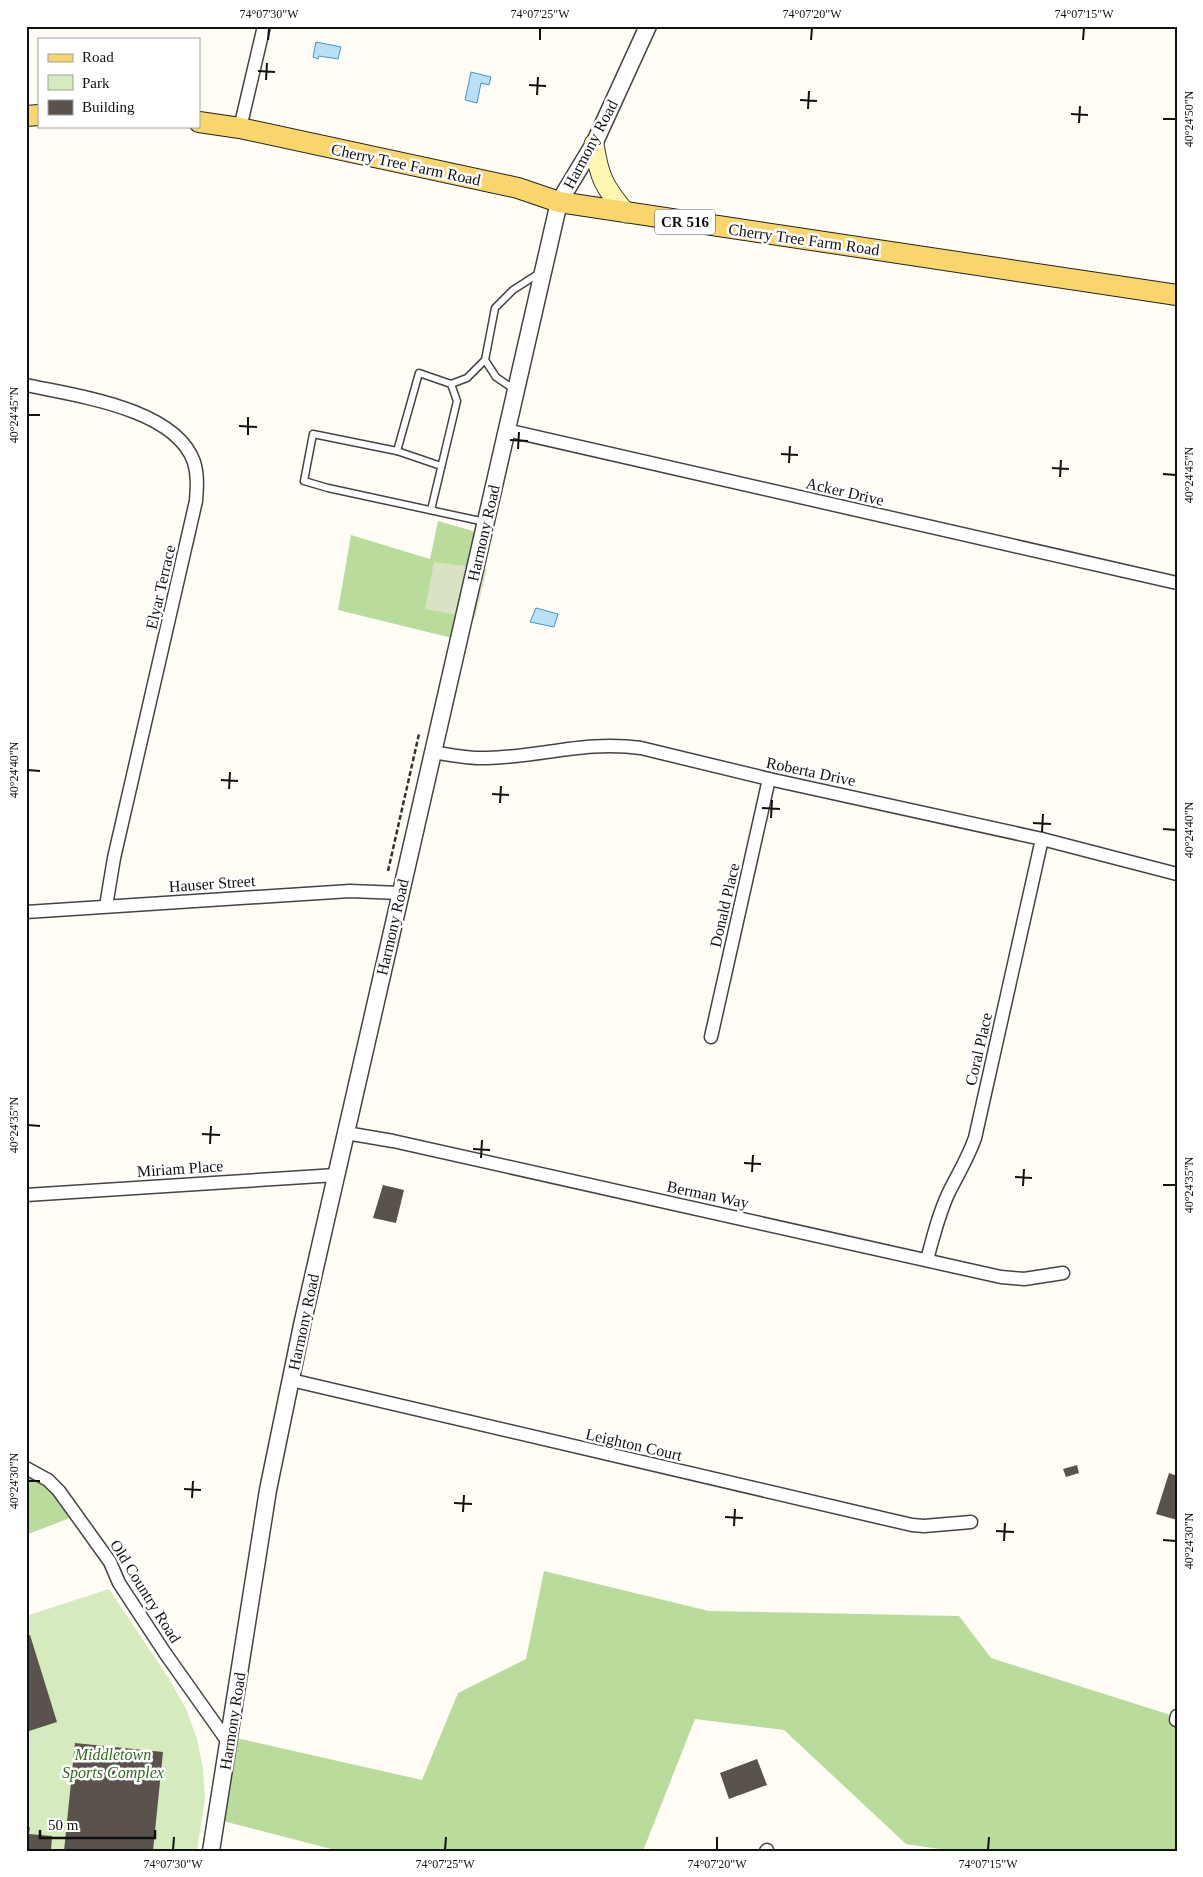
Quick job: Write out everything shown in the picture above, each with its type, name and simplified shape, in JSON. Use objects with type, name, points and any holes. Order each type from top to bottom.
[{"type":"main road","name":"Cherry Tree Farm Road","points":[[200,122],[240,128],[518,188],[559,202],[1177,295]]},
{"type":"main road","points":[[594,144],[602,180],[609,193],[626,213]]},
{"type":"street","points":[[240,128],[264,26]]},
{"type":"street","name":"Harmony Road","points":[[211,1851],[268,1490],[291,1380],[400,893],[559,202],[594,144],[648,26]]},
{"type":"street","name":"Elyar Terrace","points":[[26,385],[122,407],[161,424],[179,438],[188,449],[196,472],[196,501],[114,858],[106,906]]},
{"type":"street","name":"Acker Drive","points":[[506,430],[1177,583]]},
{"type":"street","name":"Roberta Drive","points":[[433,752],[487,758],[520,756],[589,745],[622,745],[641,748],[769,779],[1042,839],[1177,874]]},
{"type":"street","name":"Donald Place","points":[[711,1037],[769,779]]},
{"type":"street","name":"Coral Place","points":[[927,1260],[941,1212],[949,1192],[965,1164],[975,1138],[1042,839]]},
{"type":"street","name":"Hauser Street","points":[[26,912],[350,891],[400,893]]},
{"type":"street","name":"Berman Way","points":[[346,1133],[1012,1279],[1024,1279],[1063,1272]]},
{"type":"street","name":"Miriam Place","points":[[26,1195],[336,1175]]},
{"type":"street","name":"Leighton Court","points":[[291,1380],[912,1525],[924,1526],[971,1522]]},
{"type":"street","name":"Old Country Road","points":[[26,1468],[48,1480],[59,1491],[110,1562],[119,1583],[165,1653],[228,1742]]},
{"type":"lane","points":[[397,451],[419,373],[451,384],[467,378],[485,360],[495,308],[513,290],[544,270]]},
{"type":"lane","points":[[485,360],[496,377],[515,391]]},
{"type":"lane","points":[[431,510],[457,401],[451,384]]},
{"type":"lane","points":[[441,466],[397,451],[313,434],[304,481],[328,488],[486,522]]},
{"type":"path","points":[[388,871],[419,734]]},
{"type":"green space","points":[[438,521],[476,532],[452,638],[338,610],[351,535],[430,559]]},
{"type":"green space","points":[[434,562],[487,569],[475,618],[425,609]]},
{"type":"green space","points":[[26,1471],[42,1471],[80,1514],[26,1535]]},
{"type":"green space","points":[[544,1571],[709,1611],[959,1616],[991,1658],[1177,1717],[1177,1851],[953,1851],[906,1844],[784,1730],[695,1719],[643,1851],[339,1851],[219,1820],[232,1737],[422,1780],[458,1693],[526,1659]]},
{"type":"green space","name":"Middletown Sports Complex","points":[[109,1589],[171,1682],[186,1709],[197,1739],[203,1769],[205,1799],[197,1851],[26,1851],[26,1616]]},
{"type":"water","points":[[316,42],[341,47],[338,59],[319,56],[318,59],[313,57]]},
{"type":"water","points":[[471,72],[491,77],[489,85],[481,83],[477,103],[465,100]]},
{"type":"water","points":[[536,608],[558,614],[554,627],[530,622]]},
{"type":"building","points":[[383,1185],[404,1190],[396,1223],[373,1218]]},
{"type":"building","points":[[1077,1465],[1079,1473],[1066,1477],[1063,1469]]},
{"type":"building","points":[[1169,1473],[1177,1476],[1177,1520],[1156,1514]]},
{"type":"building","points":[[30,1635],[57,1722],[26,1732],[26,1636]]},
{"type":"building","points":[[75,1743],[163,1752],[153,1851],[64,1851]]},
{"type":"building","points":[[757,1759],[767,1785],[729,1799],[720,1773]]},
{"type":"building","points":[[30,1827],[29,1834],[52,1836],[51,1851],[26,1851],[26,1829]]}]
